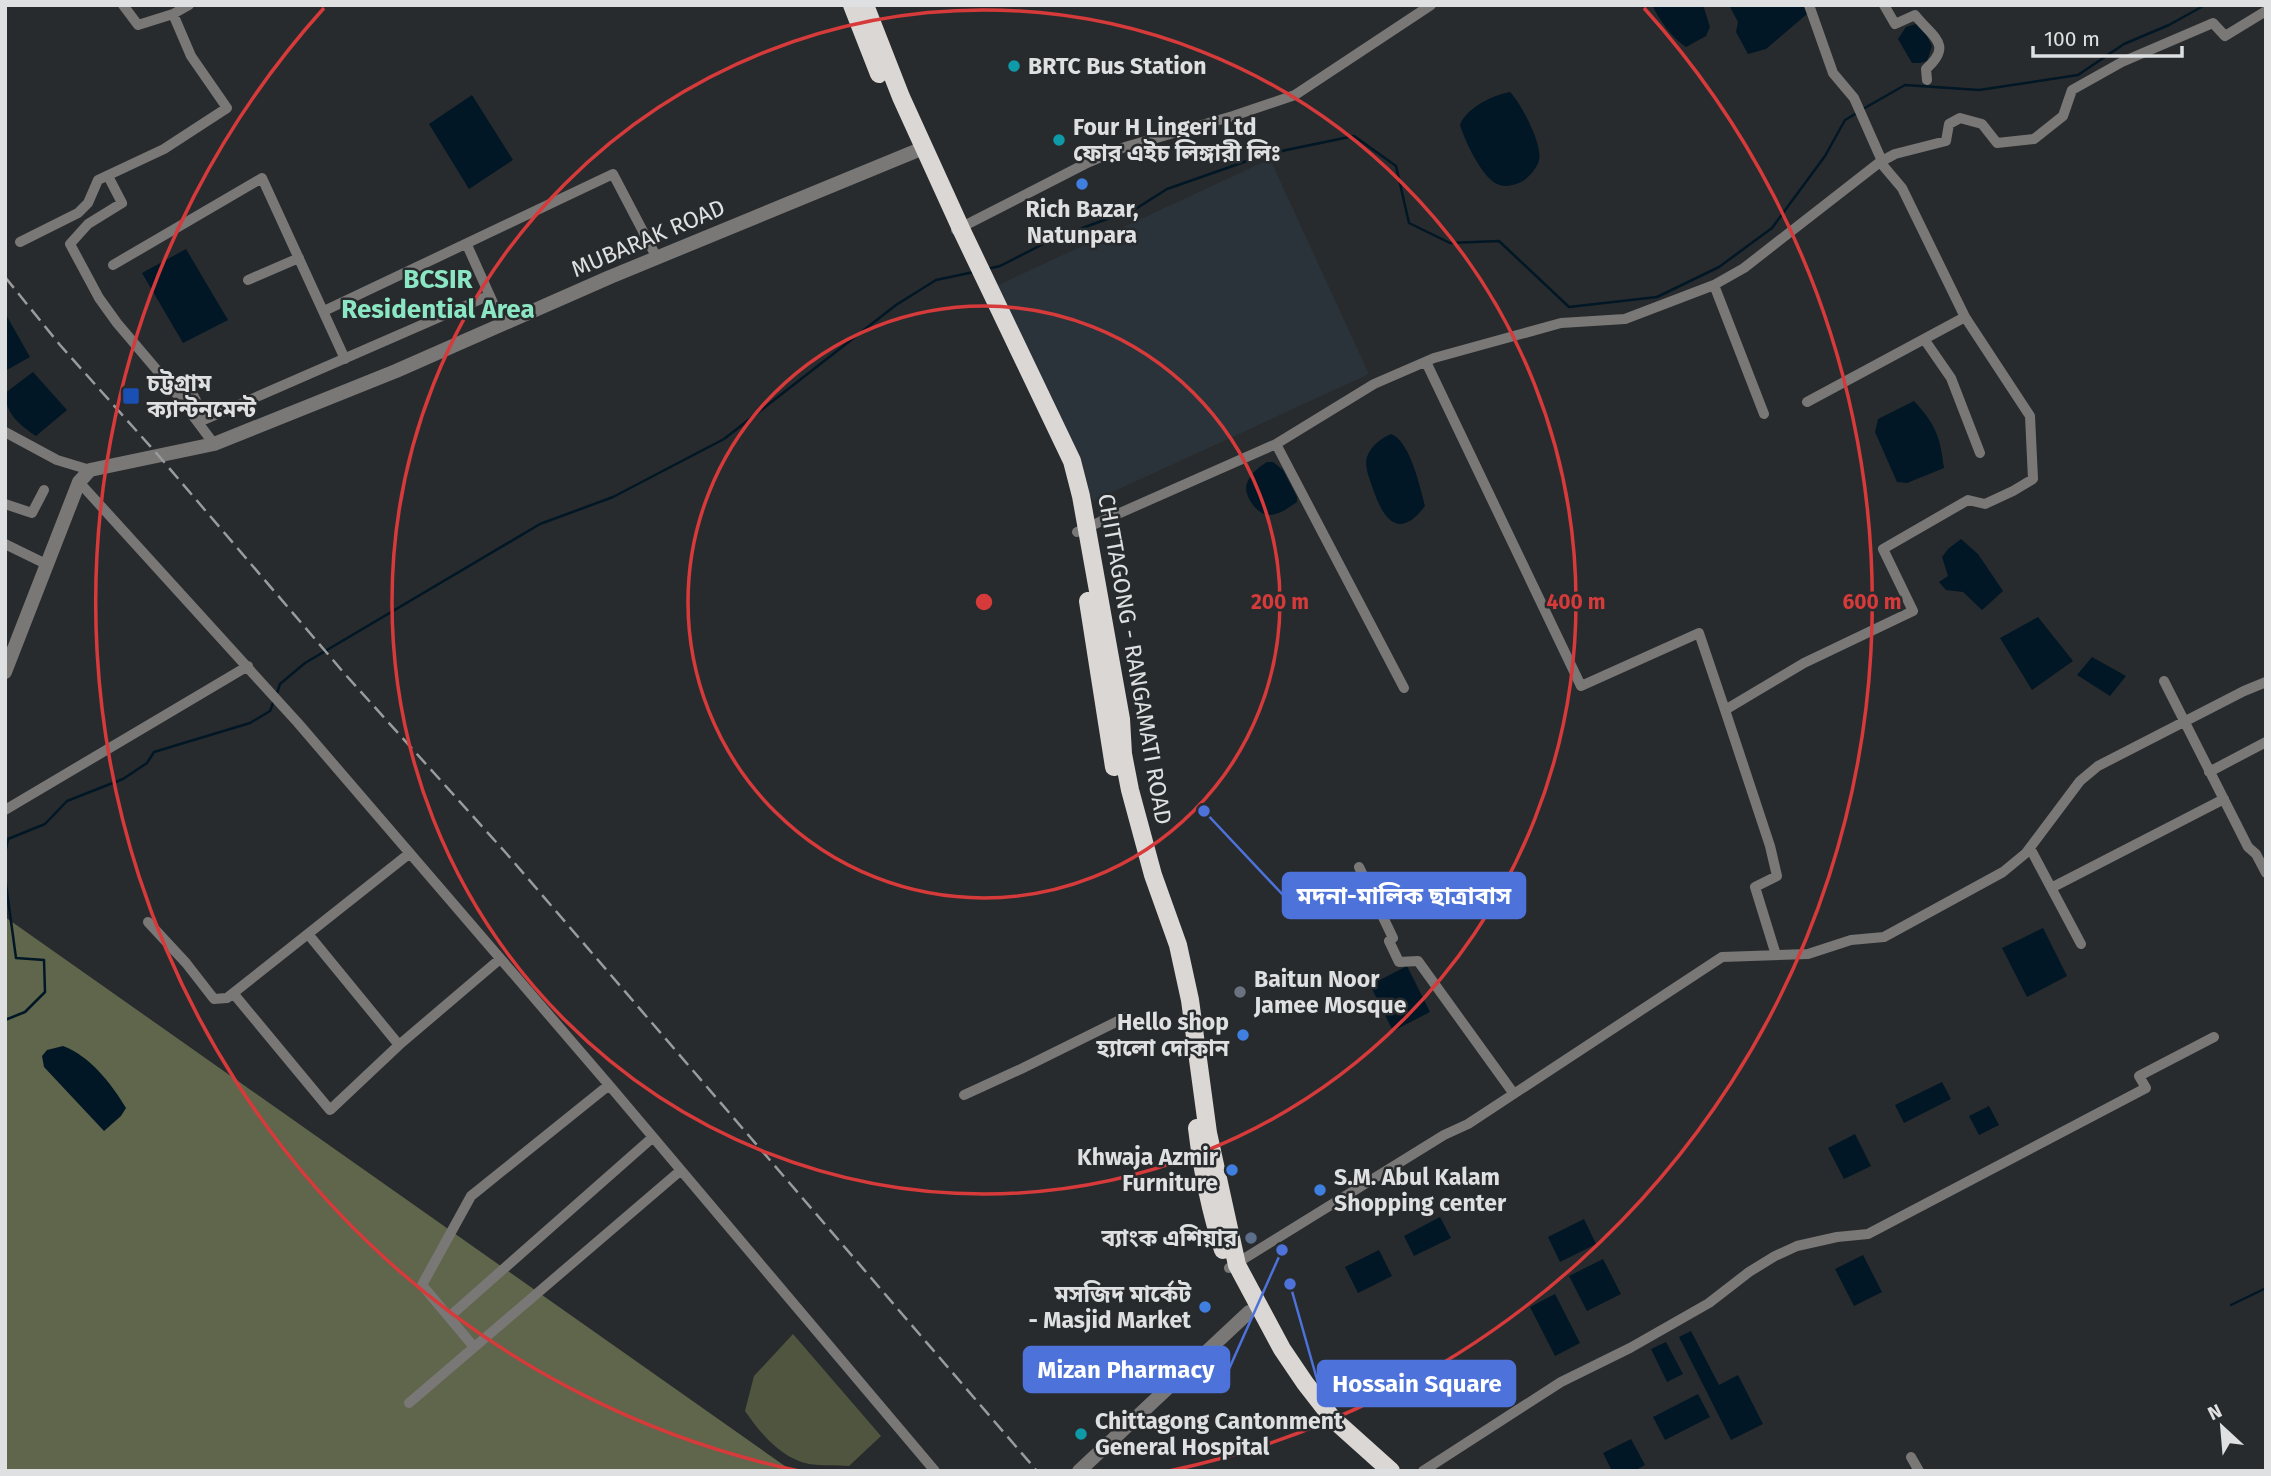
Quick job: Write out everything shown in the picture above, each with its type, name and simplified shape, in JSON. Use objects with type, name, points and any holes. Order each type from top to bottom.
[{"type":"highway","name":"CHITTAGONG - RANGAMATI ROAD","points":[[852,5],[876,67],[957,229]]},
{"type":"highway","name":"CHITTAGONG - RANGAMATI ROAD","points":[[864,5],[957,229],[1056,440],[1082,530],[1112,760],[1175,974],[1202,1167],[1212,1216],[1249,1312],[1283,1372],[1324,1424],[1377,1471]]},
{"type":"highway","name":"CHITTAGONG - RANGAMATI ROAD","points":[[1233,1266],[1282,1349],[1316,1398],[1334,1419],[1391,1471]]},
{"type":"street","points":[[123,5],[138,25],[189,5]]},
{"type":"street","points":[[957,229],[1085,164],[1125,147],[1221,120],[1295,95],[1431,5]]},
{"type":"street","points":[[1725,710],[1804,663],[1913,611],[1883,549],[1968,500],[1985,504],[2033,479],[2030,416],[1965,317],[1902,188],[1881,161],[1854,98],[1833,73],[1809,5]]},
{"type":"street","points":[[1884,5],[1895,24],[1916,15],[1927,30],[1937,37],[1940,54],[1926,69],[1927,79]]},
{"type":"street","points":[[1082,530],[1276,444],[1374,384],[1426,362],[1561,323],[1625,319],[1714,285],[1744,268],[1881,161],[1946,141],[1949,124],[1960,118],[1982,124],[1997,143],[2034,139],[2063,116],[2072,90],[2122,62],[2213,23],[2225,36],[2266,11]]},
{"type":"street","points":[[20,242],[78,213],[88,203],[98,180],[164,149],[227,108],[191,56],[173,13]]},
{"type":"street","name":"MUBARAK ROAD","points":[[90,470],[214,444],[396,371],[657,258],[916,151]]},
{"type":"street","points":[[324,311],[613,174],[657,258]]},
{"type":"street","points":[[108,176],[122,203],[88,224],[70,244],[99,298],[214,444]]},
{"type":"street","points":[[113,265],[262,178],[345,359]]},
{"type":"street","points":[[467,245],[503,326]]},
{"type":"street","points":[[248,280],[299,258]]},
{"type":"street","points":[[1714,285],[1764,414]]},
{"type":"street","points":[[192,394],[206,419],[488,296]]},
{"type":"street","points":[[1807,402],[1965,317]]},
{"type":"street","points":[[1924,339],[1951,378],[1980,453]]},
{"type":"street","points":[[1426,362],[1581,686],[1699,634],[1770,846],[1777,876],[1755,887],[1776,955]]},
{"type":"street","points":[[5,432],[57,460],[90,470],[79,482],[5,672]]},
{"type":"street","points":[[1276,444],[1404,688]]},
{"type":"street","points":[[79,482],[298,723],[935,1471]]},
{"type":"street","points":[[5,504],[32,513],[44,490]]},
{"type":"street","points":[[5,544],[48,565]]},
{"type":"street","points":[[5,810],[248,666]]},
{"type":"street","points":[[2164,681],[2248,847],[2256,854],[2266,873]]},
{"type":"street","points":[[1233,1266],[1514,1094],[1722,957],[1808,954],[1851,940],[1884,937],[2003,872],[2031,848],[2080,781],[2098,766],[2266,682]]},
{"type":"street","points":[[2209,772],[2266,742]]},
{"type":"street","points":[[2053,887],[2224,799]]},
{"type":"street","points":[[2031,848],[2081,944]]},
{"type":"street","points":[[148,922],[186,963],[214,999],[227,998],[410,853]]},
{"type":"street","points":[[1359,867],[1393,938],[1389,941],[1399,962],[1418,961],[1514,1094]]},
{"type":"street","points":[[308,934],[399,1045]]},
{"type":"street","points":[[233,993],[330,1110],[399,1045],[500,959]]},
{"type":"street","points":[[964,1094],[1126,1017]]},
{"type":"street","points":[[1423,1471],[1562,1382],[1630,1349],[1709,1303],[1775,1256],[1797,1246],[1837,1237],[1868,1234],[2146,1088],[2139,1076],[2214,1037]]},
{"type":"street","points":[[474,1347],[422,1285],[471,1196],[609,1085]]},
{"type":"street","points":[[449,1317],[652,1138]]},
{"type":"street","points":[[409,1403],[680,1171]]},
{"type":"street","points":[[1079,1471],[1249,1312]]},
{"type":"street","points":[[1911,1457],[1919,1471]]},
{"type":"shaded area","points":[[1270,159],[1369,374],[1093,501],[994,287]]},
{"type":"green space","points":[[5,917],[792,1471],[5,1471]]},
{"type":"green space","points":[[793,1334],[881,1436],[849,1466],[809,1464],[789,1456],[764,1436],[745,1411],[754,1376]]},
{"type":"water","points":[[1652,5],[1703,5],[1710,27],[1706,36],[1686,47],[1666,28]]},
{"type":"water","points":[[1729,5],[1803,5],[1807,14],[1766,49],[1748,54],[1736,32],[1738,22]]},
{"type":"water","points":[[1916,24],[1925,32],[1932,46],[1927,61],[1912,63],[1898,39],[1906,27]]},
{"type":"water","points":[[1510,92],[1530,124],[1538,145],[1539,160],[1533,172],[1523,181],[1503,186],[1485,174],[1460,125],[1468,113],[1481,103]]},
{"type":"water","points":[[472,95],[513,160],[469,189],[429,124]]},
{"type":"water","points":[[186,249],[228,320],[183,343],[142,273]]},
{"type":"water","points":[[5,313],[30,357],[5,371]]},
{"type":"water","points":[[33,372],[67,410],[36,436],[11,413],[5,393]]},
{"type":"water","points":[[1914,401],[1936,432],[1944,468],[1907,483],[1897,482],[1875,432],[1878,419]]},
{"type":"water","points":[[1391,434],[1398,438],[1409,455],[1425,506],[1416,517],[1400,524],[1387,517],[1382,509],[1366,465],[1367,457],[1374,446]]},
{"type":"water","points":[[1267,462],[1273,462],[1283,470],[1297,497],[1297,502],[1282,512],[1271,515],[1256,509],[1246,488],[1253,473]]},
{"type":"water","points":[[1961,539],[1978,554],[2003,591],[1982,610],[1963,592],[1946,590],[1939,582],[1948,576],[1942,557]]},
{"type":"water","points":[[2038,617],[2073,661],[2032,690],[2000,638]]},
{"type":"water","points":[[2092,657],[2126,676],[2110,696],[2077,675]]},
{"type":"water","points":[[2043,928],[2067,976],[2027,997],[2002,948]]},
{"type":"water","points":[[1407,966],[1430,1012],[1393,1031],[1370,985]]},
{"type":"water","points":[[63,1046],[91,1063],[114,1089],[126,1108],[104,1131],[44,1067],[42,1056],[47,1050]]},
{"type":"water","points":[[1942,1082],[1951,1099],[1904,1123],[1895,1105]]},
{"type":"water","points":[[1989,1106],[1999,1125],[1979,1135],[1969,1116]]},
{"type":"water","points":[[1855,1134],[1871,1166],[1844,1179],[1828,1148]]},
{"type":"water","points":[[1440,1217],[1451,1238],[1414,1256],[1404,1236]]},
{"type":"water","points":[[1584,1219],[1596,1244],[1560,1262],[1548,1237]]},
{"type":"water","points":[[1379,1250],[1392,1276],[1358,1293],[1345,1267]]},
{"type":"water","points":[[1863,1255],[1882,1292],[1854,1306],[1835,1269]]},
{"type":"water","points":[[1603,1259],[1621,1294],[1587,1311],[1569,1276]]},
{"type":"water","points":[[1555,1294],[1580,1343],[1555,1356],[1530,1307]]},
{"type":"water","points":[[1691,1331],[1719,1385],[1738,1375],[1763,1424],[1731,1440],[1679,1337]]},
{"type":"water","points":[[1666,1342],[1683,1374],[1667,1382],[1651,1349]]},
{"type":"water","points":[[1698,1394],[1710,1417],[1665,1440],[1653,1417]]},
{"type":"water","points":[[1631,1439],[1645,1465],[1634,1471],[1612,1471],[1603,1453]]},
{"type":"waterway","points":[[1863,109],[1905,85],[1979,90],[2078,75],[2124,44],[2169,25],[2205,5]]},
{"type":"waterway","points":[[987,269],[1000,266],[1055,238],[1137,208],[1167,189],[1267,154],[1354,136],[1396,166],[1409,223],[1450,243],[1499,241],[1569,307],[1657,297],[1719,267],[1772,228],[1825,156],[1845,120],[1857,113]]},
{"type":"waterway","points":[[277,693],[280,684],[305,663],[540,524],[613,497],[724,439],[896,305],[936,280],[974,272]]},
{"type":"waterway","points":[[5,854],[8,839],[45,824],[67,801],[123,779],[147,763],[154,752],[250,723],[270,711],[273,703]]},
{"type":"waterway","points":[[5,877],[16,958],[44,960],[45,992],[25,1012],[5,1020]]},
{"type":"waterway","points":[[2231,1305],[2266,1288]]},
{"type":"railway","points":[[5,277],[60,345],[344,673],[506,853],[1037,1471]]},
{"type":"place","name":"BRTC Bus Station","points":[[1014,66]]},
{"type":"place","name":"Four H Lingeri Ltd ফোর এইচ লিঙ্গারী লিঃ","points":[[1059,140]]},
{"type":"place","name":"Rich Bazar, Natunpara","points":[[1082,184]]},
{"type":"place","name":"চট্টগ্রাম ক্যান্টনমেন্ট","points":[[131,396]]},
{"type":"place","name":"মদনা-মালিক ছাত্রাবাস","points":[[1204,811]]},
{"type":"place","name":"Baitun Noor Jamee Mosque","points":[[1240,992]]},
{"type":"place","name":"Hello shop হ্যালো দোকান","points":[[1243,1035]]},
{"type":"place","name":"Khwaja Azmir Furniture","points":[[1232,1170]]},
{"type":"place","name":"S.M. Abul Kalam Shopping center","points":[[1320,1190]]},
{"type":"place","name":"ব্যাংক এশিয়ার","points":[[1251,1238]]},
{"type":"place","name":"Mizan Pharmacy","points":[[1282,1250]]},
{"type":"place","name":"Hossain Square","points":[[1290,1284]]},
{"type":"place","name":"মসজিদ মার্কেট - Masjid Market","points":[[1205,1307]]},
{"type":"place","name":"Chittagong Cantonment General Hospital","points":[[1081,1434]]},
{"type":"district","name":"BCSIR Residential Area","points":[[438,294]]}]
